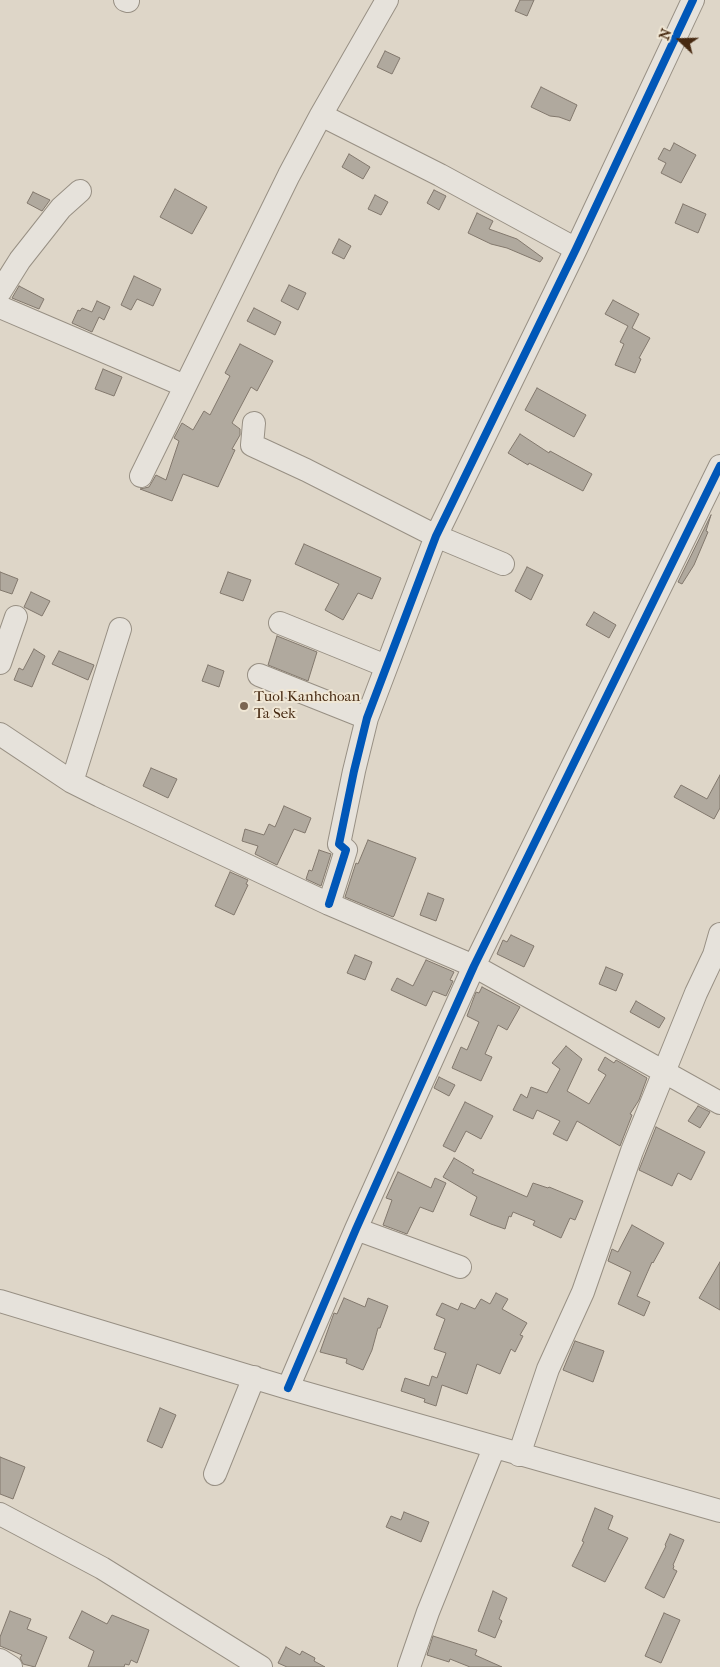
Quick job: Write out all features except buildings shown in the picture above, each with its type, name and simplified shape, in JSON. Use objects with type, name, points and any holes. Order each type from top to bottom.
[{"type":"street","points":[[141,476],[321,114],[387,0]]},
{"type":"street","points":[[329,904],[346,850],[339,844],[367,718],[436,536],[576,249],[693,0]]},
{"type":"street","points":[[321,114],[440,175],[576,249]]},
{"type":"street","points":[[0,292],[20,260],[70,198],[80,191]]},
{"type":"street","points":[[0,307],[185,386]]},
{"type":"street","points":[[254,423],[252,445],[306,470],[436,536],[504,564]]},
{"type":"street","points":[[288,1388],[356,1229],[474,966],[720,466]]},
{"type":"street","points":[[0,663],[16,617]]},
{"type":"street","points":[[280,623],[386,666]]},
{"type":"street","points":[[72,782],[120,629]]},
{"type":"street","points":[[259,675],[367,718]]},
{"type":"street","points":[[0,734],[72,782],[329,904],[474,966],[666,1071],[720,1103]]},
{"type":"street","points":[[519,1455],[548,1369],[583,1292],[632,1152],[696,994],[714,955],[720,934]]},
{"type":"street","points":[[356,1229],[460,1267]]},
{"type":"street","points":[[0,1301],[288,1388],[720,1512]]},
{"type":"street","points":[[215,1474],[254,1378]]},
{"type":"street","points":[[409,1667],[428,1612],[494,1448]]},
{"type":"street","points":[[0,1514],[102,1568],[261,1667]]},
{"type":"street","points":[[0,1660],[11,1667]]},
{"type":"cycle path","points":[[329,904],[346,850],[339,844],[367,718],[436,536],[576,249],[693,0]]},
{"type":"cycle path","points":[[288,1388],[356,1229],[474,966],[720,466]]},
{"type":"place","name":"Tuol Kanhchoan Ta Sek","points":[[244,706]]}]
